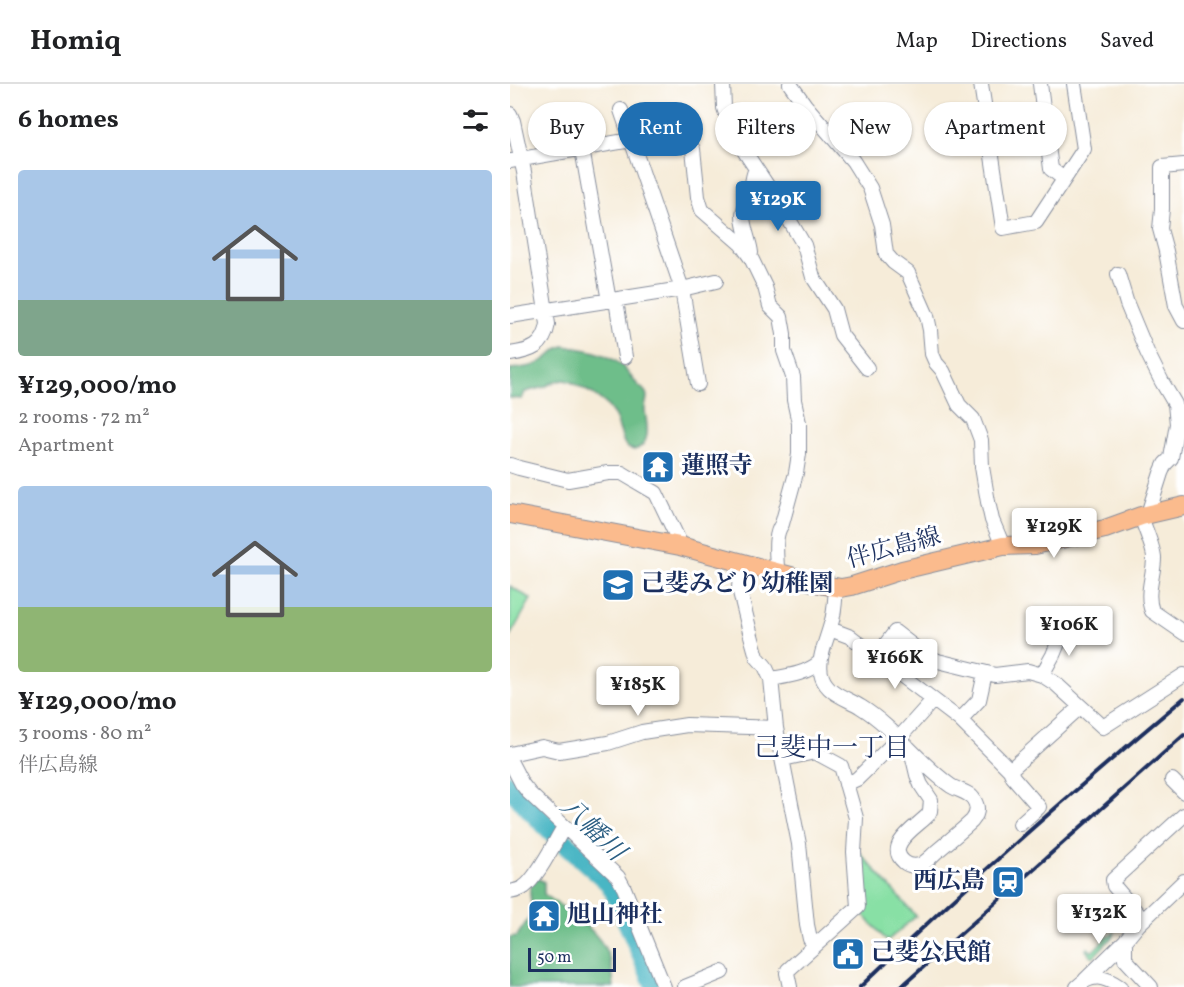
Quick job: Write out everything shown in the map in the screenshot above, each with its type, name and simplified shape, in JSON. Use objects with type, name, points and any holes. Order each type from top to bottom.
[{"type":"main road","name":"伴広島線","points":[[510,514],[680,546],[841,588],[903,570],[1003,546],[1047,542],[1105,529],[1145,515],[1184,506]]},
{"type":"street","points":[[723,84],[724,108],[733,134],[804,245],[813,277],[834,309],[841,335],[867,368]]},
{"type":"street","points":[[790,84],[804,105],[853,161],[870,188],[882,225],[886,254],[908,273],[927,316],[932,354],[959,405],[973,419],[981,440],[982,467],[988,502],[992,520],[1003,546]]},
{"type":"street","points":[[981,84],[1003,228],[1036,222],[1084,149],[1074,84]]},
{"type":"street","points":[[1040,84],[1051,169],[1064,179]]},
{"type":"street","points":[[510,114],[513,121],[516,160],[548,324],[542,341],[530,349],[510,354]]},
{"type":"street","points":[[516,160],[540,156]]},
{"type":"street","points":[[583,156],[625,357]]},
{"type":"street","points":[[636,156],[682,290],[698,384]]},
{"type":"street","points":[[694,156],[698,197],[702,210],[734,238],[751,258],[765,287],[770,306],[781,317],[784,351],[793,377],[794,400],[799,423],[799,454],[782,524],[778,530],[777,571]]},
{"type":"street","points":[[1184,165],[1162,166],[1160,229],[1179,289],[1176,306],[1184,321]]},
{"type":"street","points":[[751,258],[743,214],[751,194],[752,177],[756,170]]},
{"type":"street","points":[[1118,274],[1127,304],[1147,352],[1180,418],[1171,458],[1161,473],[1145,515],[1154,557],[1150,606],[1152,611],[1184,633]]},
{"type":"street","points":[[510,316],[682,290],[716,281]]},
{"type":"street","points":[[510,465],[568,480],[622,473],[656,493],[680,546]]},
{"type":"street","points":[[741,562],[739,588],[750,632],[757,657],[765,666],[771,680],[776,728],[799,844],[807,926],[810,939],[815,945]]},
{"type":"street","points":[[836,587],[830,629],[820,662],[821,676],[830,690],[876,717],[952,786],[973,798],[977,807],[977,813],[972,821],[926,862],[916,866],[911,866],[902,860],[899,846],[904,837],[930,811],[931,800],[921,785],[913,758],[903,742]]},
{"type":"street","points":[[1042,675],[1066,624]]},
{"type":"street","points":[[830,629],[851,637],[960,720],[1010,770],[1013,777],[1039,807],[1020,824]]},
{"type":"street","points":[[876,656],[895,632],[926,656],[938,661],[995,675],[1028,671],[1042,675],[1056,684],[1103,727],[1184,675]]},
{"type":"street","points":[[771,680],[809,670],[820,662]]},
{"type":"street","points":[[960,720],[978,700],[985,673]]},
{"type":"street","points":[[846,784],[857,779],[903,742],[933,700]]},
{"type":"street","points":[[1010,770],[1080,706]]},
{"type":"street","points":[[510,754],[542,747],[558,751],[608,743],[642,732],[687,725],[776,728]]},
{"type":"street","points":[[783,759],[815,752],[841,766],[856,818],[854,852],[858,907],[788,970],[790,987]]},
{"type":"street","points":[[510,761],[522,784],[560,834],[618,877],[664,987]]},
{"type":"street","points":[[1172,780],[1184,792]]},
{"type":"street","points":[[1138,925],[1139,915],[1114,886],[1113,880],[1184,815]]},
{"type":"street","points":[[510,892],[519,890],[528,883],[560,834]]},
{"type":"street","points":[[1081,984],[1184,881]]},
{"type":"street","points":[[1125,941],[1127,962],[1150,987]]},
{"type":"street","points":[[685,987],[722,972]]},
{"type":"street","points":[[1081,984],[1093,978],[1101,978],[1118,986]]},
{"type":"green space","points":[[564,346],[609,357],[621,365],[645,392],[647,395],[645,408],[647,434],[644,444],[634,450],[628,448],[624,443],[615,416],[606,404],[571,382],[556,381],[525,392],[522,399],[510,398],[510,369],[536,364]]},
{"type":"green space","points":[[510,586],[531,599],[510,636]]},
{"type":"green space","points":[[859,852],[916,916],[887,941],[861,912]]},
{"type":"green space","name":"旭山神社","points":[[537,878],[544,882],[544,894],[580,920],[597,936],[608,955],[614,987],[510,987],[510,937],[517,936],[531,913],[530,890]]},
{"type":"green space","points":[[1115,932],[1094,956],[1086,950],[1088,948],[1092,952]]},
{"type":"waterway","name":"八幡川","points":[[510,785],[525,804],[555,834],[609,882],[656,987]]},
{"type":"railway","points":[[860,987],[1019,840],[1184,698]]},
{"type":"railway","points":[[901,987],[1184,735]]},
{"type":"place","name":"蓮照寺","points":[[658,467]]},
{"type":"place","name":"己斐みどり幼稚園","points":[[618,585]]},
{"type":"place","name":"西広島","points":[[1008,882]]},
{"type":"place","name":"旭山神社","points":[[544,916]]},
{"type":"place","name":"己斐公民館","points":[[848,954]]},
{"type":"district","name":"己斐中一丁目","points":[[832,749]]}]
